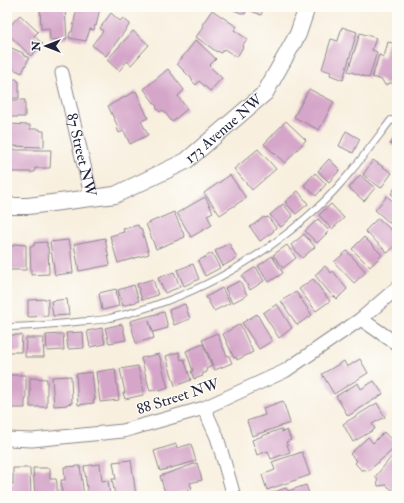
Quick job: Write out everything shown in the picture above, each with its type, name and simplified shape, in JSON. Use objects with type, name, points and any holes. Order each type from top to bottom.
[{"type":"street","name":"173 Avenue NW","points":[[92,199],[115,195],[186,161],[265,93],[298,34],[307,7]]},
{"type":"street","name":"87 Street NW","points":[[7,206],[28,206],[92,199],[62,74]]},
{"type":"street","name":"88 Street NW","points":[[7,439],[32,440],[123,431],[204,408],[285,371],[362,319],[397,288]]},
{"type":"street","points":[[362,319],[397,344]]},
{"type":"street","points":[[204,408],[217,437],[234,496]]},
{"type":"lane","points":[[7,327],[25,327],[109,319],[160,304],[210,283],[266,250],[317,208],[356,165],[391,120],[397,122]]},
{"type":"building","points":[[65,7],[67,39],[50,40],[49,28],[41,29],[40,8]]},
{"type":"building","points":[[77,7],[100,8],[96,26],[95,25],[94,30],[90,29],[86,41],[69,38],[70,32],[72,32]]},
{"type":"building","points":[[227,7],[264,7],[261,15],[247,9],[245,14]]},
{"type":"building","points":[[212,10],[237,27],[234,30],[247,39],[237,57],[224,49],[221,53],[218,51],[217,52],[196,37],[204,26],[202,25]]},
{"type":"building","points":[[111,13],[120,21],[123,18],[130,24],[106,56],[92,45],[103,31],[100,28]]},
{"type":"building","points":[[20,15],[38,32],[34,36],[43,44],[31,56],[7,33],[7,29]]},
{"type":"building","points":[[342,27],[357,32],[343,80],[330,75],[331,72],[322,69],[331,39],[338,41]]},
{"type":"building","points":[[133,31],[149,45],[131,65],[127,61],[119,71],[107,60]]},
{"type":"building","points":[[360,33],[376,38],[372,50],[377,52],[369,78],[348,71]]},
{"type":"building","points":[[196,40],[216,59],[209,66],[222,78],[210,91],[199,81],[196,85],[177,64]]},
{"type":"building","points":[[388,42],[397,44],[397,70],[393,83],[385,85],[382,80],[372,77],[379,55],[384,57]]},
{"type":"building","points":[[7,46],[23,53],[23,55],[29,58],[22,73],[7,66]]},
{"type":"building","points":[[168,69],[184,90],[178,96],[187,109],[172,122],[163,110],[160,112],[156,108],[157,107],[144,89]]},
{"type":"building","points":[[7,75],[9,75],[9,79],[17,79],[17,81],[19,81],[19,98],[7,98]]},
{"type":"building","points":[[309,89],[334,102],[319,130],[294,117]]},
{"type":"building","points":[[136,91],[148,118],[141,121],[148,135],[130,144],[124,131],[119,133],[118,127],[108,106]]},
{"type":"building","points":[[7,100],[25,100],[25,117],[10,117],[10,121],[7,121]]},
{"type":"building","points":[[286,121],[306,140],[285,163],[264,144]]},
{"type":"building","points":[[7,124],[30,125],[30,129],[40,129],[40,131],[44,131],[44,147],[7,146]]},
{"type":"building","points":[[346,131],[360,139],[353,153],[339,146]]},
{"type":"building","points":[[397,133],[397,148],[390,144]]},
{"type":"building","points":[[258,149],[276,169],[252,190],[234,169]]},
{"type":"building","points":[[10,150],[51,150],[50,168],[35,168],[35,172],[9,172]]},
{"type":"building","points":[[329,159],[340,170],[329,182],[318,171]]},
{"type":"building","points":[[373,160],[392,173],[381,188],[363,175]]},
{"type":"building","points":[[315,173],[326,184],[316,196],[304,185]]},
{"type":"building","points":[[230,175],[246,198],[220,215],[204,193]]},
{"type":"building","points":[[360,175],[375,188],[364,201],[349,188]]},
{"type":"building","points":[[397,185],[397,198],[391,194]]},
{"type":"building","points":[[298,191],[308,204],[296,214],[285,202]]},
{"type":"building","points":[[387,196],[397,205],[397,229],[375,210]]},
{"type":"building","points":[[205,197],[213,212],[207,215],[212,225],[191,237],[177,213]]},
{"type":"building","points":[[283,204],[293,216],[281,227],[270,215]]},
{"type":"building","points":[[331,204],[344,218],[332,229],[319,215]]},
{"type":"building","points":[[174,212],[185,237],[156,249],[146,224]]},
{"type":"building","points":[[264,217],[268,217],[276,228],[260,241],[250,227]]},
{"type":"building","points":[[378,218],[397,235],[397,243],[388,253],[365,231]]},
{"type":"building","points":[[318,219],[329,231],[317,243],[305,231]]},
{"type":"building","points":[[138,225],[139,228],[141,228],[149,254],[118,263],[110,236],[124,232],[123,229]]},
{"type":"building","points":[[304,234],[315,247],[302,258],[291,245]]},
{"type":"building","points":[[364,237],[382,255],[370,267],[352,249]]},
{"type":"building","points":[[105,238],[110,265],[79,271],[74,244]]},
{"type":"building","points":[[68,240],[70,244],[73,273],[55,275],[50,242]]},
{"type":"building","points":[[47,242],[49,274],[31,275],[30,246],[34,246],[34,243]]},
{"type":"building","points":[[229,243],[237,258],[223,266],[215,251]]},
{"type":"building","points":[[14,244],[26,245],[26,270],[9,270],[9,246],[14,246]]},
{"type":"building","points":[[287,245],[296,258],[283,268],[273,255]]},
{"type":"building","points":[[347,251],[366,272],[354,283],[334,262]]},
{"type":"building","points":[[212,253],[220,268],[205,276],[198,261]]},
{"type":"building","points":[[272,256],[283,273],[269,282],[258,266]]},
{"type":"building","points":[[193,264],[199,279],[184,286],[177,270]]},
{"type":"building","points":[[325,266],[331,273],[333,271],[347,289],[337,299],[334,296],[333,297],[315,275]]},
{"type":"building","points":[[256,267],[264,281],[250,290],[242,276]]},
{"type":"building","points":[[174,272],[180,287],[165,293],[158,278]]},
{"type":"building","points":[[153,279],[158,295],[142,300],[137,284]]},
{"type":"building","points":[[313,279],[330,301],[316,311],[299,289]]},
{"type":"building","points":[[240,281],[247,295],[232,303],[225,288]]},
{"type":"building","points":[[134,285],[139,301],[123,306],[118,290]]},
{"type":"building","points":[[222,288],[230,303],[214,311],[206,297]]},
{"type":"building","points":[[116,289],[119,306],[102,310],[99,293]]},
{"type":"building","points":[[296,292],[312,315],[297,325],[281,301]]},
{"type":"building","points":[[48,299],[48,316],[28,317],[28,300]]},
{"type":"building","points":[[67,299],[69,315],[53,316],[51,301]]},
{"type":"building","points":[[185,304],[190,319],[174,325],[169,310]]},
{"type":"building","points":[[277,304],[292,328],[279,338],[263,313]]},
{"type":"building","points":[[164,312],[168,328],[153,332],[149,321],[154,338],[136,343],[130,321]]},
{"type":"building","points":[[257,314],[272,341],[259,349],[242,323]]},
{"type":"building","points":[[122,324],[126,340],[109,343],[105,328]]},
{"type":"building","points":[[240,324],[253,352],[237,360],[236,357],[234,358],[223,334]]},
{"type":"building","points":[[102,328],[105,344],[90,347],[87,331]]},
{"type":"building","points":[[83,332],[84,348],[68,349],[66,333]]},
{"type":"building","points":[[217,333],[227,356],[229,356],[232,363],[215,370],[202,340]]},
{"type":"building","points":[[63,334],[64,350],[47,351],[46,335]]},
{"type":"building","points":[[7,335],[22,335],[21,352],[7,352]]},
{"type":"building","points":[[26,338],[43,338],[44,357],[25,357]]},
{"type":"building","points":[[203,344],[212,366],[206,369],[207,372],[202,374],[203,376],[194,379],[191,371],[193,371],[186,351]]},
{"type":"building","points":[[179,352],[181,360],[184,359],[191,380],[175,386],[166,356]]},
{"type":"building","points":[[159,354],[168,388],[159,391],[158,389],[150,391],[141,358]]},
{"type":"building","points":[[360,359],[368,373],[334,394],[322,374],[344,361],[347,367]]},
{"type":"building","points":[[138,366],[144,392],[143,395],[125,399],[120,369]]},
{"type":"building","points":[[115,369],[119,400],[100,402],[96,372]]},
{"type":"building","points":[[92,372],[94,403],[78,405],[76,374]]},
{"type":"building","points":[[8,375],[26,375],[25,408],[7,408]]},
{"type":"building","points":[[71,376],[72,403],[54,406],[52,377]]},
{"type":"building","points":[[30,378],[47,379],[47,407],[30,407]]},
{"type":"building","points":[[374,381],[383,394],[348,416],[336,396],[358,383],[361,389]]},
{"type":"building","points":[[283,401],[290,423],[252,436],[247,421],[265,415],[263,408]]},
{"type":"building","points":[[377,403],[385,417],[372,424],[375,429],[353,442],[343,424]]},
{"type":"building","points":[[281,429],[282,432],[287,430],[291,440],[286,442],[290,452],[271,459],[268,451],[257,455],[252,440]]},
{"type":"building","points":[[384,432],[397,446],[367,472],[364,469],[362,471],[355,463],[357,461],[350,454],[368,437],[373,443]]},
{"type":"building","points":[[176,444],[177,448],[191,444],[196,461],[160,471],[154,451]]},
{"type":"building","points":[[397,450],[396,493],[386,485],[378,486],[377,478],[375,477]]},
{"type":"building","points":[[302,452],[310,475],[267,490],[262,475],[275,470],[272,462]]},
{"type":"building","points":[[131,460],[136,496],[115,496],[112,479],[116,479],[113,462]]},
{"type":"building","points":[[197,463],[202,480],[190,483],[192,489],[166,496],[160,476]]},
{"type":"building","points":[[100,464],[102,481],[108,480],[110,496],[88,496],[84,466]]},
{"type":"building","points":[[80,466],[84,496],[62,496],[61,480],[65,480],[64,467]]},
{"type":"building","points":[[13,468],[30,468],[31,496],[10,496],[10,484],[13,484]]},
{"type":"building","points":[[33,468],[50,468],[50,479],[56,479],[57,483],[57,496],[35,496]]},
{"type":"building","points":[[306,485],[310,496],[268,496],[268,494],[286,488],[288,491]]},
{"type":"building","points":[[190,493],[191,496],[182,496]]},
{"type":"building","points":[[201,493],[202,496],[192,496]]}]
